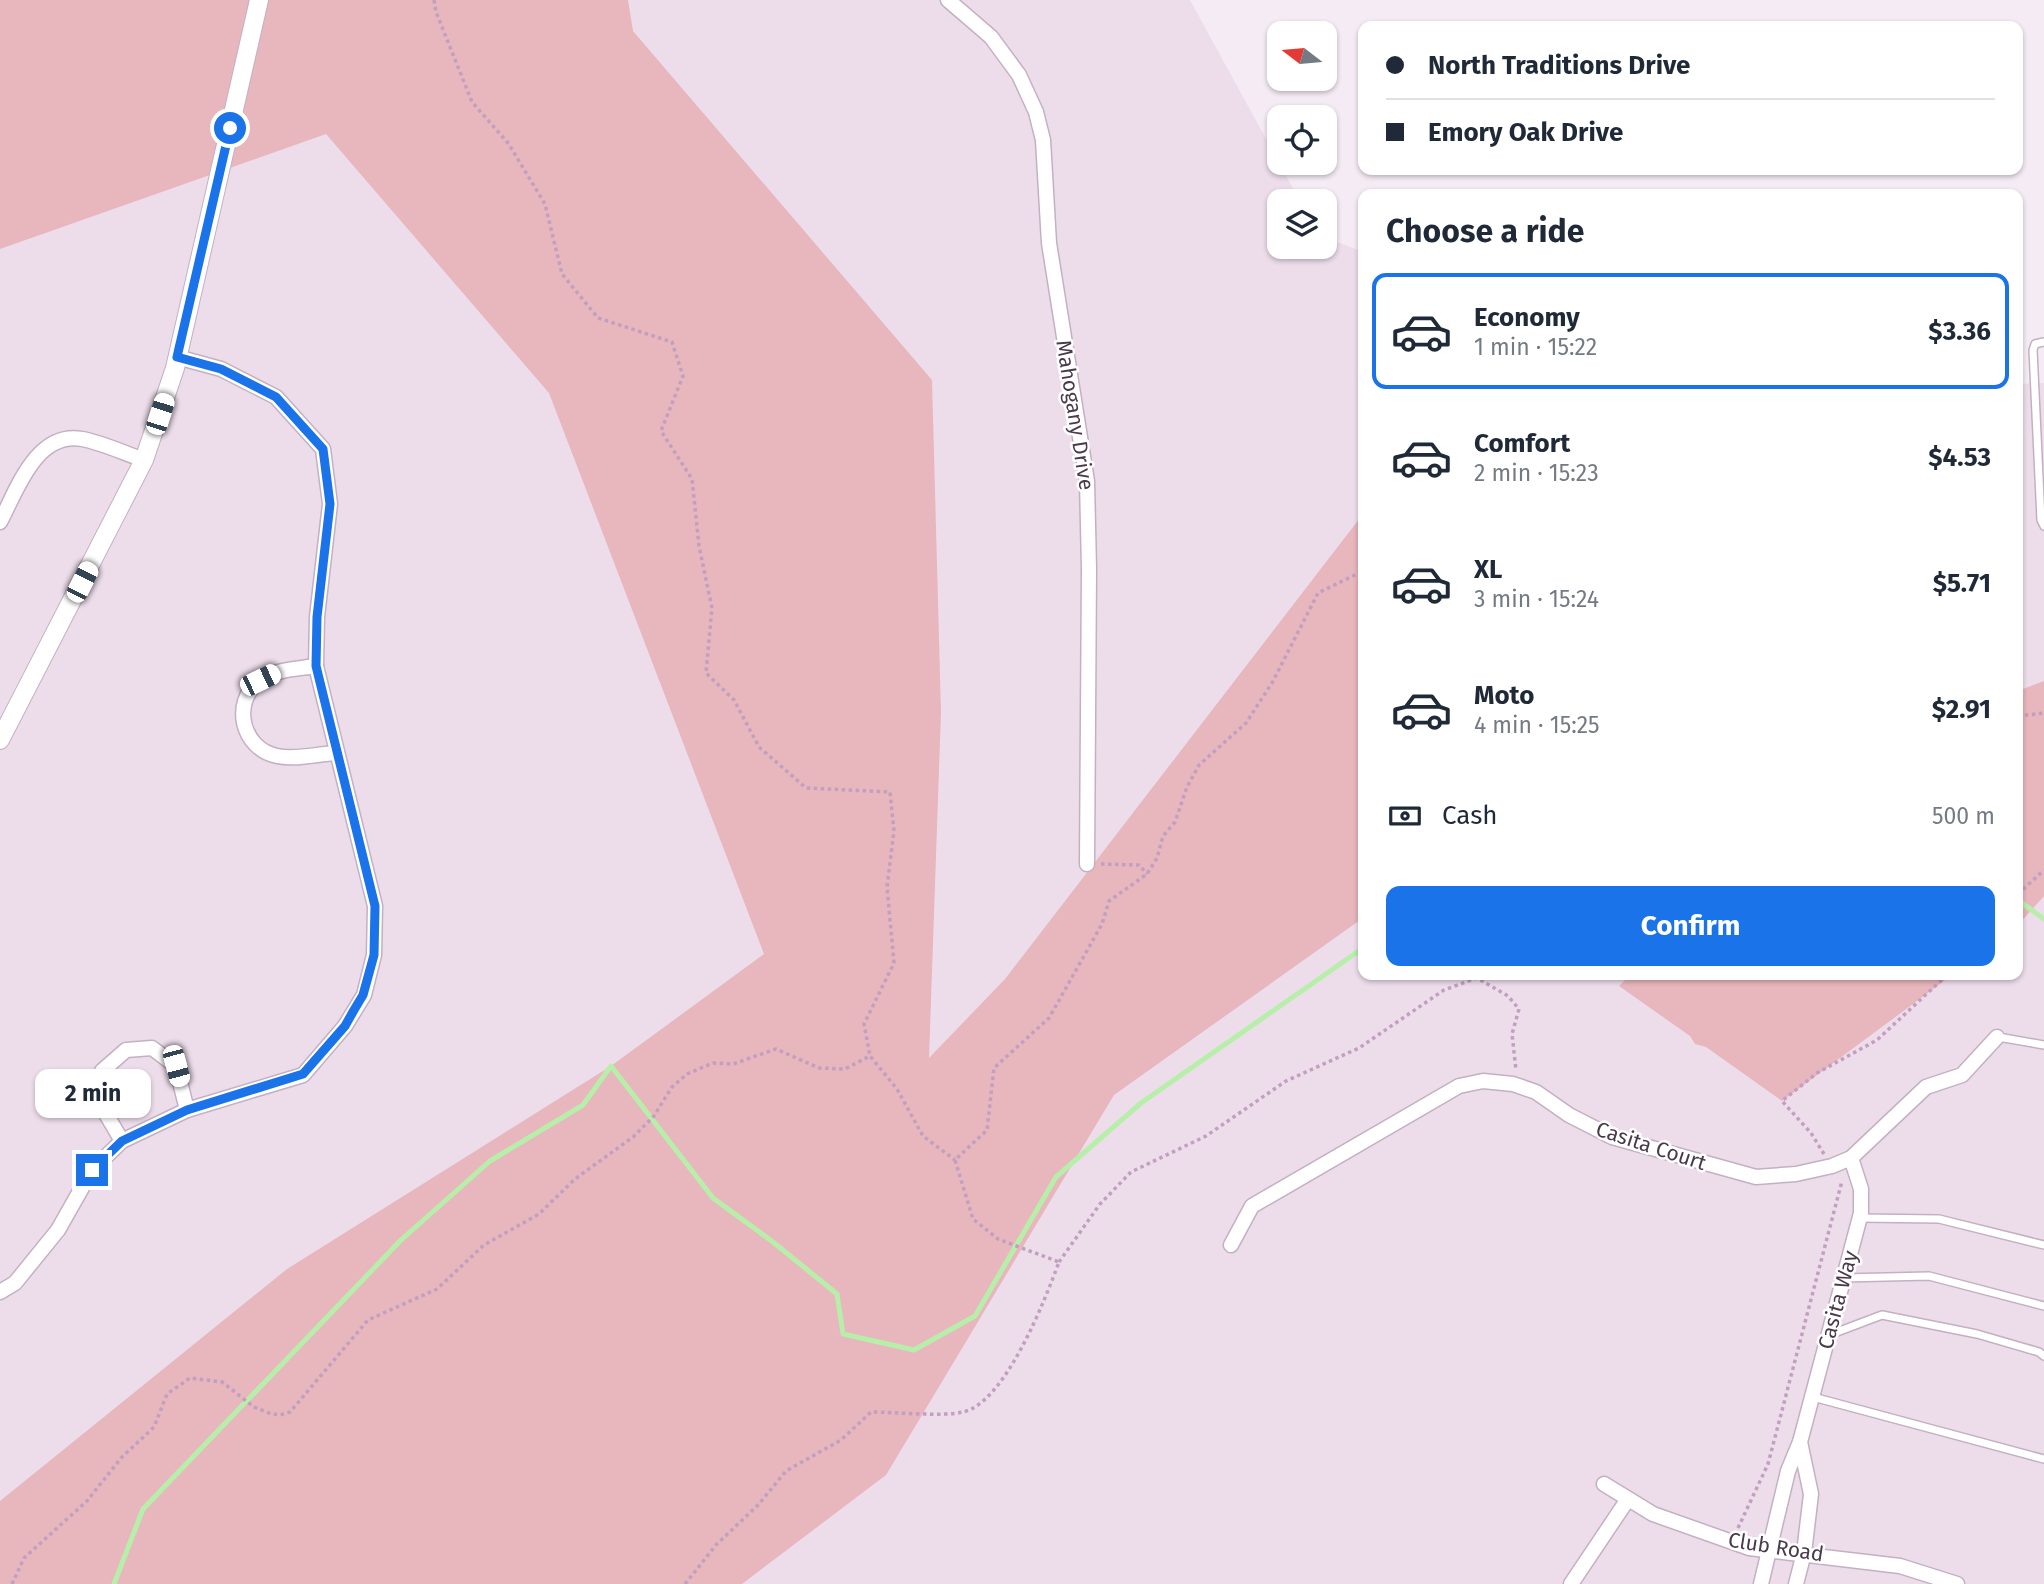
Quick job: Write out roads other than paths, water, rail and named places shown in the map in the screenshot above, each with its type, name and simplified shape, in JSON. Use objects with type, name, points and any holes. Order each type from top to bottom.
[{"type":"street","points":[[0,740],[144,460],[177,357],[259,0]]},
{"type":"street","name":"Mahogany Drive","points":[[948,0],[991,37],[1019,75],[1036,112],[1042,140],[1050,255],[1087,481],[1087,864]]},
{"type":"street","points":[[0,1292],[15,1283],[58,1230],[92,1170],[122,1141],[187,1110],[303,1074],[345,1026],[363,995],[374,955],[375,906],[316,666],[317,617],[330,504],[323,449],[276,397],[221,369],[177,357]]},
{"type":"street","points":[[0,522],[29,468],[43,449],[62,440],[81,439],[144,460]]},
{"type":"street","points":[[316,666],[286,670],[260,680],[244,701],[245,729],[252,742],[264,751],[278,756],[336,753]]},
{"type":"street","name":"Casita Court","points":[[1231,1245],[1252,1206],[1460,1086],[1483,1081],[1536,1092],[1580,1121],[1612,1137],[1729,1172],[1756,1177],[1796,1174],[1832,1166],[1851,1158],[1926,1087],[1962,1074],[1997,1037]]},
{"type":"street","points":[[122,1141],[99,1102],[102,1071],[126,1050],[152,1048],[176,1066],[187,1110]]},
{"type":"street","name":"Casita Way","points":[[1760,1584],[1788,1471],[1800,1442],[1860,1218],[1861,1189],[1851,1158]]},
{"type":"street","name":"Casita Way","points":[[1796,1584],[1804,1553],[1811,1494],[1800,1442]]},
{"type":"street","name":"Club Road","points":[[1604,1484],[1653,1514],[1749,1548],[1900,1566],[1957,1584]]},
{"type":"street","points":[[1571,1584],[1628,1500]]},
{"type":"lane","points":[[2044,342],[2035,344],[2033,350],[2041,520],[2044,526]]},
{"type":"lane","name":"Casita Court","points":[[1997,1037],[2044,1045]]},
{"type":"lane","points":[[1860,1218],[1939,1219],[2044,1245]]},
{"type":"lane","points":[[1843,1278],[1929,1276],[2044,1306]]},
{"type":"lane","points":[[1828,1336],[1882,1315],[1977,1334],[2042,1353]]},
{"type":"lane","points":[[1812,1397],[2044,1459]]},
{"type":"waterway","points":[[2023,904],[2044,919]]},
{"type":"waterway","points":[[114,1584],[143,1509],[401,1240],[490,1161],[583,1105],[611,1066],[713,1198],[837,1294],[843,1334],[914,1350],[975,1316],[1056,1177],[1141,1103],[1358,951]]}]
